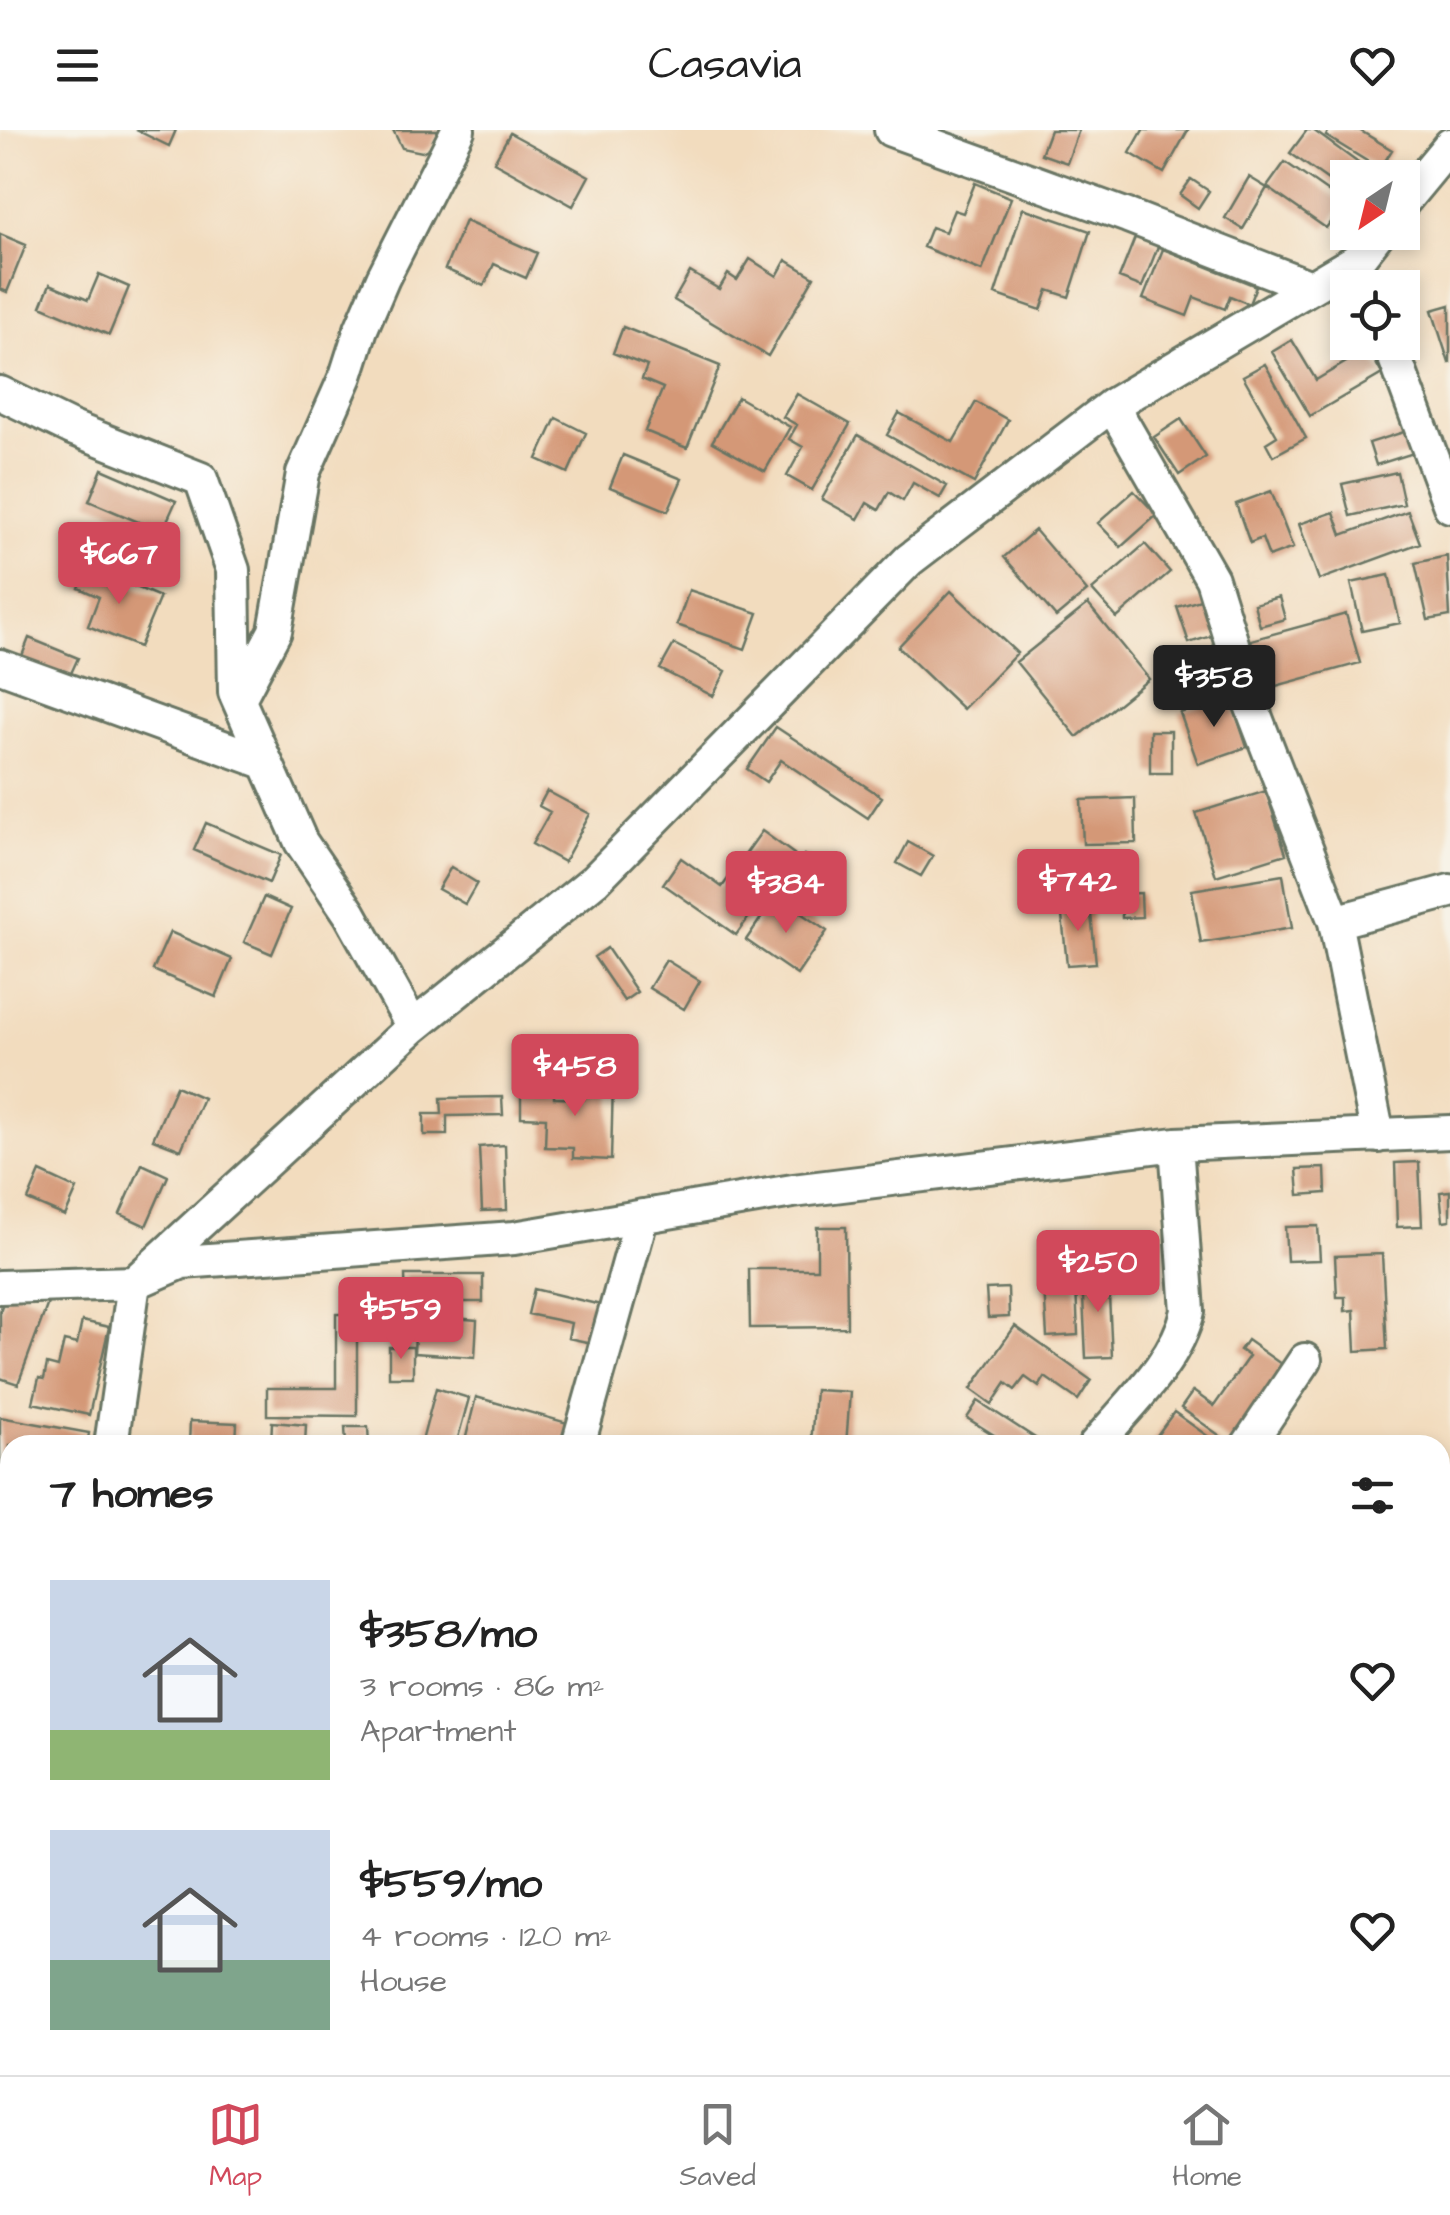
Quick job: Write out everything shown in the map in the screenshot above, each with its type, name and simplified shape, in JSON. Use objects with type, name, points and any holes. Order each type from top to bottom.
[{"type":"street","points":[[240,697],[275,631],[304,473],[383,278],[458,130]]},
{"type":"street","points":[[891,130],[1308,286]]},
{"type":"street","points":[[1420,182],[1450,145]]},
{"type":"street","points":[[112,1435],[134,1283],[413,1027],[594,880],[908,560],[1112,405],[1308,286],[1330,281]]},
{"type":"street","points":[[1396,360],[1450,506]]},
{"type":"street","points":[[0,393],[72,428],[201,479],[233,570],[236,692],[301,842],[350,914],[413,1027]]},
{"type":"street","points":[[1112,405],[1212,579],[1251,705],[1336,922],[1378,1136]]},
{"type":"street","points":[[0,666],[264,762]]},
{"type":"street","points":[[1336,922],[1450,892]]},
{"type":"street","points":[[0,1287],[134,1283],[182,1262],[514,1238],[793,1190],[1176,1144],[1450,1132]]},
{"type":"street","points":[[1102,1435],[1183,1334],[1188,1311],[1176,1144]]},
{"type":"street","points":[[581,1435],[642,1216]]},
{"type":"street","points":[[1255,1435],[1305,1360]]},
{"type":"building","points":[[136,130],[176,130],[169,146]]},
{"type":"building","points":[[393,130],[440,130],[431,147],[422,152],[402,148]]},
{"type":"building","points":[[1050,130],[1079,130],[1067,163],[1041,154]]},
{"type":"building","points":[[1143,130],[1188,130],[1164,173],[1130,153]]},
{"type":"building","points":[[1307,130],[1313,130],[1354,160],[1330,160],[1330,181],[1290,153]]},
{"type":"building","points":[[1329,130],[1359,130],[1392,150],[1386,160],[1365,160],[1326,136]]},
{"type":"building","points":[[510,133],[589,176],[573,206],[494,162]]},
{"type":"building","points":[[1285,162],[1330,193],[1330,222],[1326,228],[1267,187]]},
{"type":"building","points":[[1249,177],[1267,188],[1243,229],[1225,218]]},
{"type":"building","points":[[1191,179],[1209,191],[1198,208],[1180,195]]},
{"type":"building","points":[[975,183],[1011,198],[982,271],[923,247],[931,227],[945,232],[954,210],[963,213]]},
{"type":"building","points":[[1023,208],[1090,231],[1069,297],[1048,290],[1041,310],[995,294]]},
{"type":"building","points":[[465,221],[537,253],[526,278],[494,264],[484,286],[445,269]]},
{"type":"building","points":[[0,234],[26,245],[7,292],[0,289]]},
{"type":"building","points":[[1136,235],[1159,244],[1142,287],[1119,278]]},
{"type":"building","points":[[1163,249],[1256,286],[1249,304],[1230,296],[1225,309],[1194,297],[1187,316],[1143,299]]},
{"type":"building","points":[[750,259],[777,276],[786,260],[814,277],[768,356],[674,300],[690,272],[719,289],[728,274],[737,280]]},
{"type":"building","points":[[99,274],[129,287],[109,335],[41,306],[50,284],[88,300]]},
{"type":"building","points":[[1450,305],[1450,363],[1449,363],[1432,310]]},
{"type":"building","points":[[623,327],[720,366],[687,448],[645,431],[663,388],[642,379],[647,366],[613,353]]},
{"type":"building","points":[[1292,340],[1316,380],[1350,360],[1374,360],[1382,374],[1310,416],[1272,352]]},
{"type":"building","points":[[1265,364],[1306,438],[1273,456],[1266,443],[1277,436],[1243,376]]},
{"type":"building","points":[[797,394],[850,424],[812,490],[787,476],[803,447],[789,439],[797,425],[783,417]]},
{"type":"building","points":[[738,397],[790,427],[765,471],[712,442]]},
{"type":"building","points":[[976,402],[1008,420],[974,483],[887,435],[899,413],[953,442]]},
{"type":"building","points":[[556,418],[586,433],[568,473],[537,459]]},
{"type":"building","points":[[1181,419],[1206,457],[1179,475],[1154,437]]},
{"type":"building","points":[[1413,429],[1420,451],[1376,465],[1369,443]]},
{"type":"building","points":[[858,435],[947,486],[940,498],[913,483],[903,501],[889,492],[879,510],[867,503],[858,519],[822,499]]},
{"type":"building","points":[[623,455],[682,479],[668,511],[610,487]]},
{"type":"building","points":[[102,469],[176,501],[162,532],[89,501]]},
{"type":"building","points":[[1397,472],[1404,504],[1350,516],[1342,484]]},
{"type":"building","points":[[1134,491],[1157,515],[1121,547],[1098,523]]},
{"type":"building","points":[[1271,491],[1293,548],[1269,557],[1262,538],[1250,543],[1236,504]]},
{"type":"building","points":[[1408,511],[1420,543],[1319,580],[1299,524],[1334,512],[1342,535]]},
{"type":"building","points":[[1035,530],[1087,591],[1056,617],[1004,557]]},
{"type":"building","points":[[1145,544],[1170,572],[1117,618],[1092,590]]},
{"type":"building","points":[[1447,556],[1450,616],[1428,620],[1415,563]]},
{"type":"building","points":[[88,567],[160,597],[139,647],[88,626],[99,597],[79,588]]},
{"type":"building","points":[[1389,575],[1400,623],[1362,631],[1351,583]]},
{"type":"building","points":[[689,590],[758,613],[745,649],[677,625]]},
{"type":"building","points":[[951,591],[1017,653],[963,709],[898,647]]},
{"type":"building","points":[[1210,597],[1221,633],[1189,643],[1177,607]]},
{"type":"building","points":[[1279,597],[1285,619],[1260,626],[1254,604]]},
{"type":"building","points":[[1088,604],[1149,679],[1077,737],[1016,662]]},
{"type":"building","points":[[1346,614],[1360,663],[1265,689],[1251,640]]},
{"type":"building","points":[[29,638],[78,658],[68,680],[20,661]]},
{"type":"building","points":[[674,644],[726,671],[713,696],[660,669]]},
{"type":"building","points":[[1230,696],[1247,747],[1198,764],[1180,713]]},
{"type":"building","points":[[776,727],[882,797],[868,818],[781,760],[766,782],[747,769]]},
{"type":"building","points":[[1150,731],[1171,731],[1171,773],[1150,773]]},
{"type":"building","points":[[547,791],[590,814],[564,862],[532,844],[550,812],[539,806]]},
{"type":"building","points":[[1266,791],[1286,854],[1216,876],[1196,813]]},
{"type":"building","points":[[1135,798],[1136,843],[1083,844],[1081,800]]},
{"type":"building","points":[[206,823],[281,855],[269,883],[194,850]]},
{"type":"building","points":[[762,831],[794,854],[736,935],[663,884],[681,858],[722,887]]},
{"type":"building","points":[[908,842],[933,856],[921,876],[897,863]]},
{"type":"building","points":[[804,855],[836,879],[820,901],[788,878]]},
{"type":"building","points":[[451,867],[477,883],[465,904],[438,889]]},
{"type":"building","points":[[1283,875],[1292,928],[1201,943],[1192,890]]},
{"type":"building","points":[[1141,893],[1142,917],[1122,918],[1121,894]]},
{"type":"building","points":[[776,896],[827,931],[797,975],[746,940]]},
{"type":"building","points":[[264,897],[291,909],[272,954],[244,942]]},
{"type":"building","points":[[1090,904],[1096,963],[1067,965],[1061,906]]},
{"type":"building","points":[[170,932],[232,959],[216,997],[153,970]]},
{"type":"building","points":[[607,948],[637,992],[624,1001],[594,957]]},
{"type":"building","points":[[666,960],[700,981],[684,1009],[649,988]]},
{"type":"building","points":[[577,1045],[605,1046],[604,1072],[577,1071]]},
{"type":"building","points":[[585,1081],[613,1082],[611,1160],[573,1158],[573,1148],[545,1147],[546,1118],[521,1117],[521,1087],[554,1088],[554,1098],[584,1099]]},
{"type":"building","points":[[176,1086],[203,1098],[181,1150],[153,1139]]},
{"type":"building","points":[[502,1097],[503,1115],[447,1116],[447,1135],[424,1135],[424,1114],[442,1114],[441,1098]]},
{"type":"building","points":[[505,1145],[507,1210],[482,1211],[479,1147]]},
{"type":"building","points":[[1419,1162],[1422,1226],[1397,1227],[1395,1163]]},
{"type":"building","points":[[142,1164],[168,1176],[146,1226],[120,1214]]},
{"type":"building","points":[[1325,1168],[1326,1193],[1299,1195],[1297,1169]]},
{"type":"building","points":[[40,1172],[77,1189],[65,1216],[28,1200]]},
{"type":"building","points":[[1450,1191],[1450,1220],[1443,1221],[1440,1192]]},
{"type":"building","points":[[1318,1226],[1320,1260],[1287,1261],[1285,1227]]},
{"type":"building","points":[[817,1227],[846,1227],[847,1327],[750,1328],[749,1269],[817,1269]]},
{"type":"building","points":[[1382,1254],[1387,1349],[1356,1351],[1354,1310],[1345,1311],[1345,1297],[1337,1297],[1335,1256]]},
{"type":"building","points":[[405,1275],[483,1275],[483,1302],[406,1302]]},
{"type":"building","points":[[1113,1275],[1115,1296],[1109,1296],[1112,1357],[1086,1358],[1082,1277]]},
{"type":"building","points":[[1076,1285],[1078,1335],[1047,1337],[1044,1286]]},
{"type":"building","points":[[1008,1288],[1009,1317],[988,1318],[986,1289]]},
{"type":"building","points":[[8,1289],[48,1303],[18,1384],[0,1378],[0,1311]]},
{"type":"building","points":[[534,1289],[609,1307],[601,1345],[568,1338],[571,1323],[528,1314]]},
{"type":"building","points":[[336,1314],[357,1314],[357,1416],[267,1415],[267,1388],[336,1388]]},
{"type":"building","points":[[416,1315],[477,1320],[475,1357],[414,1353]]},
{"type":"building","points":[[82,1321],[109,1327],[89,1415],[33,1403],[47,1364],[58,1367],[64,1341],[77,1344]]},
{"type":"building","points":[[1015,1326],[1091,1380],[1078,1400],[1045,1377],[1039,1387],[1025,1377],[1015,1390],[1006,1383],[992,1404],[971,1389]]},
{"type":"building","points":[[1247,1340],[1288,1369],[1240,1435],[1219,1435],[1181,1408],[1193,1391],[1214,1406],[1249,1356],[1240,1350]]},
{"type":"building","points":[[389,1347],[413,1347],[413,1377],[389,1377]]},
{"type":"building","points":[[436,1388],[469,1398],[459,1435],[424,1435]]},
{"type":"building","points":[[815,1390],[850,1392],[847,1435],[812,1435]]},
{"type":"building","points":[[476,1397],[571,1424],[568,1435],[466,1435]]},
{"type":"building","points":[[978,1401],[1031,1435],[994,1435],[967,1418]]},
{"type":"building","points":[[1174,1412],[1206,1435],[1157,1435]]},
{"type":"building","points":[[0,1417],[89,1433],[89,1435],[0,1435]]},
{"type":"building","points":[[190,1421],[237,1423],[236,1435],[189,1435]]},
{"type":"building","points":[[272,1422],[306,1425],[306,1435],[271,1435]]},
{"type":"building","points":[[345,1427],[368,1427],[368,1435],[345,1435]]}]
